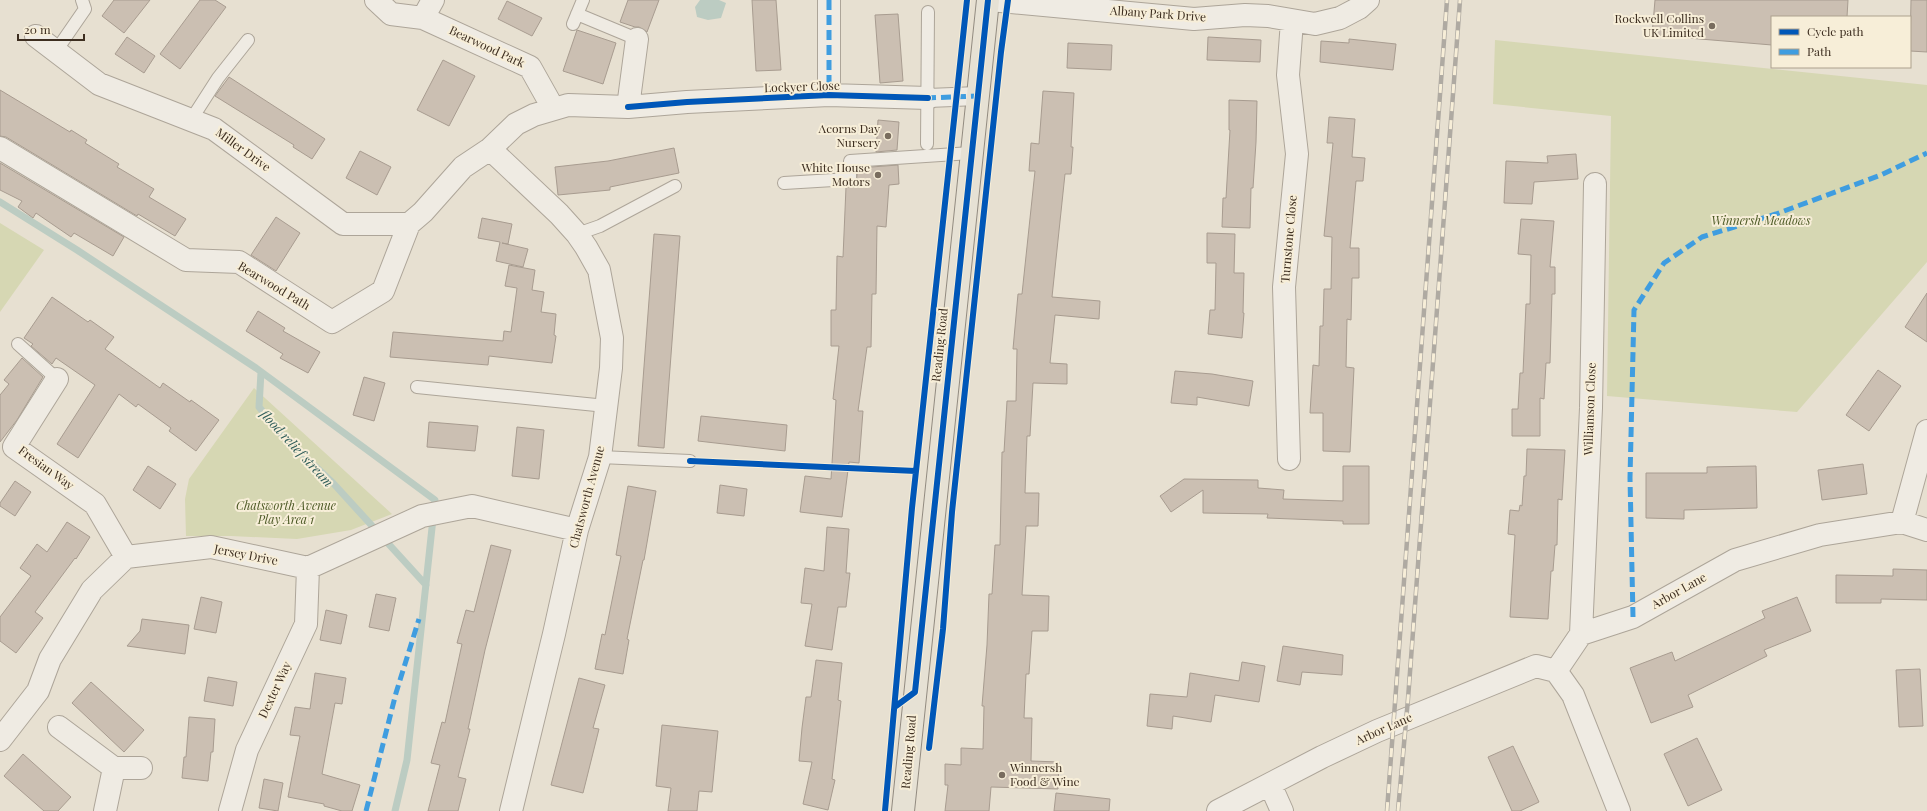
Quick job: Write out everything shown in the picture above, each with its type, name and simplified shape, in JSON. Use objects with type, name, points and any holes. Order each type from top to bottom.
[{"type":"main road","name":"Reading Road","points":[[903,811],[971,153],[989,0]]},
{"type":"street","name":"Bearwood Park","points":[[376,0],[391,14],[428,9],[530,67],[553,108]]},
{"type":"street","name":"Lockyer Close","points":[[829,0],[830,95]]},
{"type":"street","name":"Albany Park Drive","points":[[989,0],[1194,19],[1245,15],[1268,16],[1315,24],[1340,18],[1358,8],[1368,0]]},
{"type":"street","name":"Turnstone Close","points":[[1289,459],[1284,287],[1297,154],[1288,75],[1292,21]]},
{"type":"street","name":"Miller Drive","points":[[36,36],[99,84],[214,129],[343,224],[409,224]]},
{"type":"street","points":[[628,107],[637,39]]},
{"type":"street","name":"Lockyer Close","points":[[490,149],[516,124],[553,108],[568,105],[628,107],[687,102],[830,95],[928,98],[978,96]]},
{"type":"street","name":"Bearwood Path","points":[[0,148],[186,260],[240,262],[332,322],[383,291],[409,224],[423,212],[463,167],[490,149]]},
{"type":"street","name":"Chatsworth Avenue","points":[[490,149],[559,214],[577,234],[599,270],[612,338],[611,368],[600,457],[577,530],[554,634],[511,811]]},
{"type":"street","name":"Williamson Close","points":[[1581,634],[1591,408],[1595,184]]},
{"type":"street","name":"Fresian Way","points":[[57,379],[14,447],[95,504],[126,556]]},
{"type":"street","points":[[1927,431],[1902,522],[1927,530]]},
{"type":"street","points":[[308,568],[422,516],[472,506],[577,530]]},
{"type":"street","name":"Arbor Lane","points":[[1581,634],[1633,617],[1735,560],[1820,535],[1902,522]]},
{"type":"street","name":"Jersey Drive","points":[[126,556],[211,548],[308,568]]},
{"type":"street","points":[[0,740],[38,691],[50,659],[92,590],[126,556]]},
{"type":"street","name":"Dexter Way","points":[[230,811],[247,750],[306,624],[308,568]]},
{"type":"street","points":[[1581,634],[1556,671],[1574,695],[1619,811]]},
{"type":"street","name":"Arbor Lane","points":[[1218,811],[1377,731],[1464,694],[1536,666],[1556,671]]},
{"type":"street","points":[[59,727],[114,768],[141,768]]},
{"type":"street","points":[[105,811],[114,768]]},
{"type":"street","points":[[1270,784],[1282,811]]},
{"type":"lane","points":[[56,51],[85,9],[82,0]]},
{"type":"lane","points":[[583,0],[575,19],[637,39]]},
{"type":"lane","points":[[928,12],[928,144]]},
{"type":"lane","points":[[191,120],[218,78],[248,40]]},
{"type":"lane","points":[[784,183],[850,179],[850,161],[971,153]]},
{"type":"lane","points":[[577,234],[600,226],[675,186]]},
{"type":"lane","name":"Fresian Way","points":[[18,344],[57,379]]},
{"type":"lane","points":[[417,388],[606,406]]},
{"type":"lane","points":[[600,457],[690,461]]},
{"type":"green space","name":"Winnersh Meadows","points":[[1495,40],[1927,85],[1927,262],[1797,412],[1607,396],[1611,116],[1493,104]]},
{"type":"green space","points":[[0,223],[44,250],[0,312]]},
{"type":"green space","name":"Chatsworth Avenue Play Area 1","points":[[254,388],[392,514],[351,530],[297,539],[231,536],[186,536],[185,499],[189,479]]},
{"type":"shaded area","points":[[700,0],[719,0],[726,3],[721,18],[708,20],[697,17],[695,7]]},
{"type":"building","points":[[114,0],[150,0],[124,33],[102,16]]},
{"type":"building","points":[[200,0],[215,0],[226,7],[180,69],[160,54]]},
{"type":"building","points":[[628,0],[659,0],[647,32],[639,27],[620,22]]},
{"type":"building","points":[[752,0],[776,0],[781,70],[756,71]]},
{"type":"building","name":"Rockwell Collins UK Limited","points":[[1655,0],[1848,0],[1847,16],[1771,16],[1771,45],[1652,35]]},
{"type":"building","points":[[1911,0],[1927,0],[1927,52],[1911,51]]},
{"type":"building","points":[[507,1],[542,18],[532,36],[498,19]]},
{"type":"building","points":[[898,14],[903,81],[880,83],[875,15]]},
{"type":"building","points":[[577,30],[616,43],[603,84],[563,71]]},
{"type":"building","points":[[127,37],[155,56],[144,73],[115,54]]},
{"type":"building","points":[[1208,37],[1261,40],[1260,62],[1207,60]]},
{"type":"building","points":[[1349,39],[1396,44],[1393,70],[1320,62],[1321,41],[1349,43]]},
{"type":"building","points":[[1068,43],[1112,45],[1111,70],[1067,68]]},
{"type":"building","points":[[443,60],[475,76],[449,126],[417,110]]},
{"type":"building","points":[[229,77],[325,139],[312,159],[293,147],[294,145],[215,96]]},
{"type":"building","points":[[0,90],[70,132],[71,130],[87,140],[85,143],[119,164],[117,167],[154,189],[149,197],[186,219],[175,236],[138,214],[137,216],[6,137],[0,136]]},
{"type":"building","points":[[1043,91],[1074,93],[1071,174],[1065,174],[1052,297],[1100,301],[1099,319],[1055,315],[1050,363],[1067,364],[1067,384],[1033,383],[1030,436],[1027,436],[1025,493],[1039,493],[1038,526],[1026,526],[1022,595],[1049,596],[1048,631],[1032,631],[1029,674],[1026,674],[1024,718],[1032,718],[1031,761],[1059,762],[1058,789],[991,787],[989,811],[945,811],[948,785],[945,785],[945,764],[961,765],[961,748],[983,749],[984,706],[982,706],[989,594],[992,594],[995,545],[1000,545],[1002,452],[1004,452],[1007,401],[1016,401],[1017,349],[1013,349],[1018,294],[1022,294],[1035,171],[1029,171],[1031,143],[1039,144]]},
{"type":"building","points":[[1229,100],[1257,101],[1256,142],[1253,188],[1251,188],[1250,228],[1222,227],[1223,198],[1226,198],[1230,130]]},
{"type":"building","points":[[1329,117],[1355,119],[1352,157],[1365,158],[1363,181],[1356,181],[1350,248],[1359,248],[1359,278],[1352,278],[1351,320],[1347,319],[1346,367],[1354,368],[1350,452],[1323,451],[1323,413],[1310,413],[1313,365],[1319,366],[1320,326],[1323,326],[1324,289],[1331,289],[1332,237],[1324,236],[1333,143],[1327,143]]},
{"type":"building","name":"Acorns Day Nursery","points":[[878,120],[899,122],[897,150],[876,152]]},
{"type":"building","points":[[674,148],[679,173],[610,187],[610,190],[558,195],[555,167],[608,161]]},
{"type":"building","points":[[360,151],[391,167],[377,195],[346,178]]},
{"type":"building","points":[[1576,154],[1578,179],[1534,182],[1532,204],[1504,203],[1506,161],[1548,163],[1547,156]]},
{"type":"building","points":[[0,163],[124,237],[113,256],[74,233],[71,237],[36,213],[33,218],[18,207],[22,201],[0,190]]},
{"type":"building","points":[[898,165],[899,184],[889,185],[886,227],[877,226],[876,294],[872,294],[871,347],[867,347],[858,411],[863,411],[859,463],[849,462],[842,517],[800,512],[805,476],[831,479],[836,400],[833,399],[839,346],[831,346],[831,310],[836,310],[837,256],[843,257],[846,187],[854,186],[856,183],[858,168]]},
{"type":"building","points":[[276,217],[300,233],[276,271],[251,255]]},
{"type":"building","points":[[482,218],[512,224],[508,244],[502,243],[528,249],[523,267],[496,261],[500,242],[478,238]]},
{"type":"building","points":[[1521,219],[1554,221],[1550,267],[1555,267],[1555,294],[1552,294],[1550,363],[1546,363],[1544,399],[1540,398],[1540,436],[1512,436],[1512,409],[1518,409],[1520,373],[1523,373],[1526,304],[1530,304],[1531,255],[1518,254]]},
{"type":"building","points":[[1207,233],[1235,234],[1234,273],[1244,273],[1244,313],[1242,338],[1208,334],[1210,310],[1215,310],[1216,263],[1207,263]]},
{"type":"building","points":[[654,234],[680,236],[664,448],[638,446]]},
{"type":"building","points":[[509,265],[535,270],[532,290],[544,292],[541,312],[556,314],[554,335],[556,336],[552,363],[489,356],[488,365],[390,357],[393,332],[503,341],[504,331],[511,332],[517,288],[505,286]]},
{"type":"building","points":[[1927,293],[1927,342],[1905,327]]},
{"type":"building","points":[[52,297],[88,322],[90,320],[114,337],[105,349],[160,388],[163,383],[190,402],[191,400],[219,420],[196,451],[169,431],[171,428],[138,404],[136,407],[119,394],[78,458],[57,444],[95,385],[56,358],[52,364],[31,346],[33,344],[24,338]]},
{"type":"building","points":[[258,311],[285,328],[283,331],[320,352],[308,373],[280,358],[283,354],[246,331]]},
{"type":"building","points":[[22,358],[43,377],[17,420],[0,442],[0,395],[9,384],[4,380]]},
{"type":"building","points":[[1878,370],[1901,386],[1869,431],[1846,415]]},
{"type":"building","points":[[1175,371],[1212,374],[1253,381],[1249,406],[1197,397],[1197,405],[1171,403]]},
{"type":"building","points":[[364,377],[385,383],[374,421],[353,415]]},
{"type":"building","points":[[701,416],[787,425],[785,451],[698,441]]},
{"type":"building","points":[[429,422],[478,426],[475,451],[427,447]]},
{"type":"building","points":[[517,427],[544,430],[539,479],[512,476]]},
{"type":"building","points":[[1527,449],[1565,450],[1562,500],[1558,499],[1557,545],[1555,545],[1553,571],[1551,571],[1548,619],[1510,617],[1515,535],[1508,534],[1510,510],[1519,511],[1520,505],[1522,506],[1524,476],[1526,476]]},
{"type":"building","points":[[1863,464],[1867,494],[1822,500],[1818,470]]},
{"type":"building","points":[[148,466],[176,484],[160,509],[133,490]]},
{"type":"building","points":[[1343,466],[1369,466],[1369,524],[1343,524],[1343,521],[1267,518],[1268,514],[1203,513],[1203,490],[1171,512],[1160,496],[1184,479],[1258,480],[1258,488],[1284,490],[1283,499],[1343,501]]},
{"type":"building","points":[[1756,466],[1757,508],[1684,510],[1684,519],[1646,518],[1646,473],[1707,473],[1707,467]]},
{"type":"building","points":[[15,481],[31,492],[15,516],[0,506],[0,503]]},
{"type":"building","points":[[720,485],[747,489],[744,516],[717,513]]},
{"type":"building","points":[[628,486],[656,491],[644,560],[627,639],[629,640],[623,674],[595,669],[602,634],[605,635],[621,556],[616,555]]},
{"type":"building","points":[[67,522],[90,537],[76,559],[75,558],[35,612],[43,618],[16,653],[0,641],[0,617],[31,576],[20,568],[37,544],[47,552]]},
{"type":"building","points":[[827,527],[849,529],[846,573],[850,573],[846,607],[838,607],[832,650],[805,646],[812,604],[801,603],[805,568],[824,571]]},
{"type":"building","points":[[491,545],[511,550],[485,650],[468,729],[470,729],[458,777],[466,779],[458,811],[428,811],[440,765],[431,763],[442,722],[445,723],[462,644],[457,643],[466,610],[474,612]]},
{"type":"building","points":[[1893,569],[1927,570],[1927,600],[1881,599],[1881,603],[1836,603],[1836,575],[1893,576]]},
{"type":"building","points":[[376,594],[396,598],[389,631],[369,627]]},
{"type":"building","points":[[201,597],[222,602],[216,633],[194,629]]},
{"type":"building","points":[[1797,597],[1811,631],[1764,650],[1767,656],[1688,695],[1693,707],[1651,723],[1630,668],[1672,652],[1675,661],[1765,618],[1762,611]]},
{"type":"building","points":[[326,610],[347,615],[341,644],[320,640]]},
{"type":"building","points":[[142,619],[189,625],[185,654],[127,646],[140,631]]},
{"type":"building","points":[[1283,646],[1343,655],[1342,675],[1302,672],[1300,685],[1277,681]]},
{"type":"building","points":[[816,660],[842,663],[838,700],[841,701],[832,779],[835,780],[828,810],[803,804],[812,762],[799,761],[806,697],[811,697]]},
{"type":"building","points":[[1242,662],[1265,666],[1259,702],[1215,695],[1211,722],[1173,716],[1172,729],[1147,726],[1150,694],[1187,697],[1190,673],[1239,681]]},
{"type":"building","points":[[1920,669],[1923,726],[1899,727],[1896,670]]},
{"type":"building","points":[[315,673],[346,678],[342,704],[335,703],[322,774],[360,785],[352,811],[342,811],[324,806],[324,804],[288,797],[300,736],[290,735],[295,707],[310,709]]},
{"type":"building","points":[[208,677],[237,682],[233,706],[204,701]]},
{"type":"building","points":[[579,678],[605,685],[593,728],[599,729],[583,793],[551,785]]},
{"type":"building","points":[[91,682],[144,730],[124,752],[72,703]]},
{"type":"building","points":[[189,717],[215,719],[213,752],[211,752],[208,781],[182,778],[184,757],[186,757]]},
{"type":"building","points":[[662,725],[718,731],[712,792],[699,791],[697,811],[668,811],[671,788],[656,786]]},
{"type":"building","points":[[1697,738],[1722,790],[1688,806],[1664,754]]},
{"type":"building","points":[[1513,746],[1539,802],[1520,811],[1512,811],[1488,757]]},
{"type":"building","points":[[23,754],[71,797],[58,811],[44,811],[4,776]]},
{"type":"building","points":[[264,779],[283,783],[278,811],[259,808]]},
{"type":"building","points":[[1056,793],[1110,799],[1109,811],[1054,811]]},
{"type":"waterway","points":[[0,202],[77,250],[256,368],[435,500],[407,760],[395,811]]},
{"type":"waterway","name":"flood relief stream","points":[[261,372],[259,407],[282,435],[333,483],[426,585]]},
{"type":"railway","points":[[1387,811],[1447,0]]},
{"type":"railway","points":[[1398,811],[1408,699],[1460,0]]},
{"type":"marked path","points":[[829,0],[829,95]]},
{"type":"marked path","points":[[926,98],[978,96]]},
{"type":"marked path","points":[[1633,617],[1630,478],[1634,310],[1664,263],[1702,237],[1776,214],[1881,175],[1927,153]]},
{"type":"marked path","points":[[366,811],[396,693],[419,619]]},
{"type":"cycle path","points":[[885,811],[912,508],[967,0]]},
{"type":"cycle path","points":[[896,706],[915,692],[988,0]]},
{"type":"cycle path","points":[[929,748],[943,629],[952,512],[1001,52],[1008,0]]},
{"type":"cycle path","points":[[628,107],[687,102],[829,95],[928,98]]},
{"type":"cycle path","points":[[690,461],[916,471]]},
{"type":"place","name":"Rockwell Collins UK Limited","points":[[1712,26]]},
{"type":"place","name":"Acorns Day Nursery","points":[[888,136]]},
{"type":"place","name":"White House Motors","points":[[878,175]]},
{"type":"place","name":"Winnersh Food & Wine","points":[[1002,775]]}]
